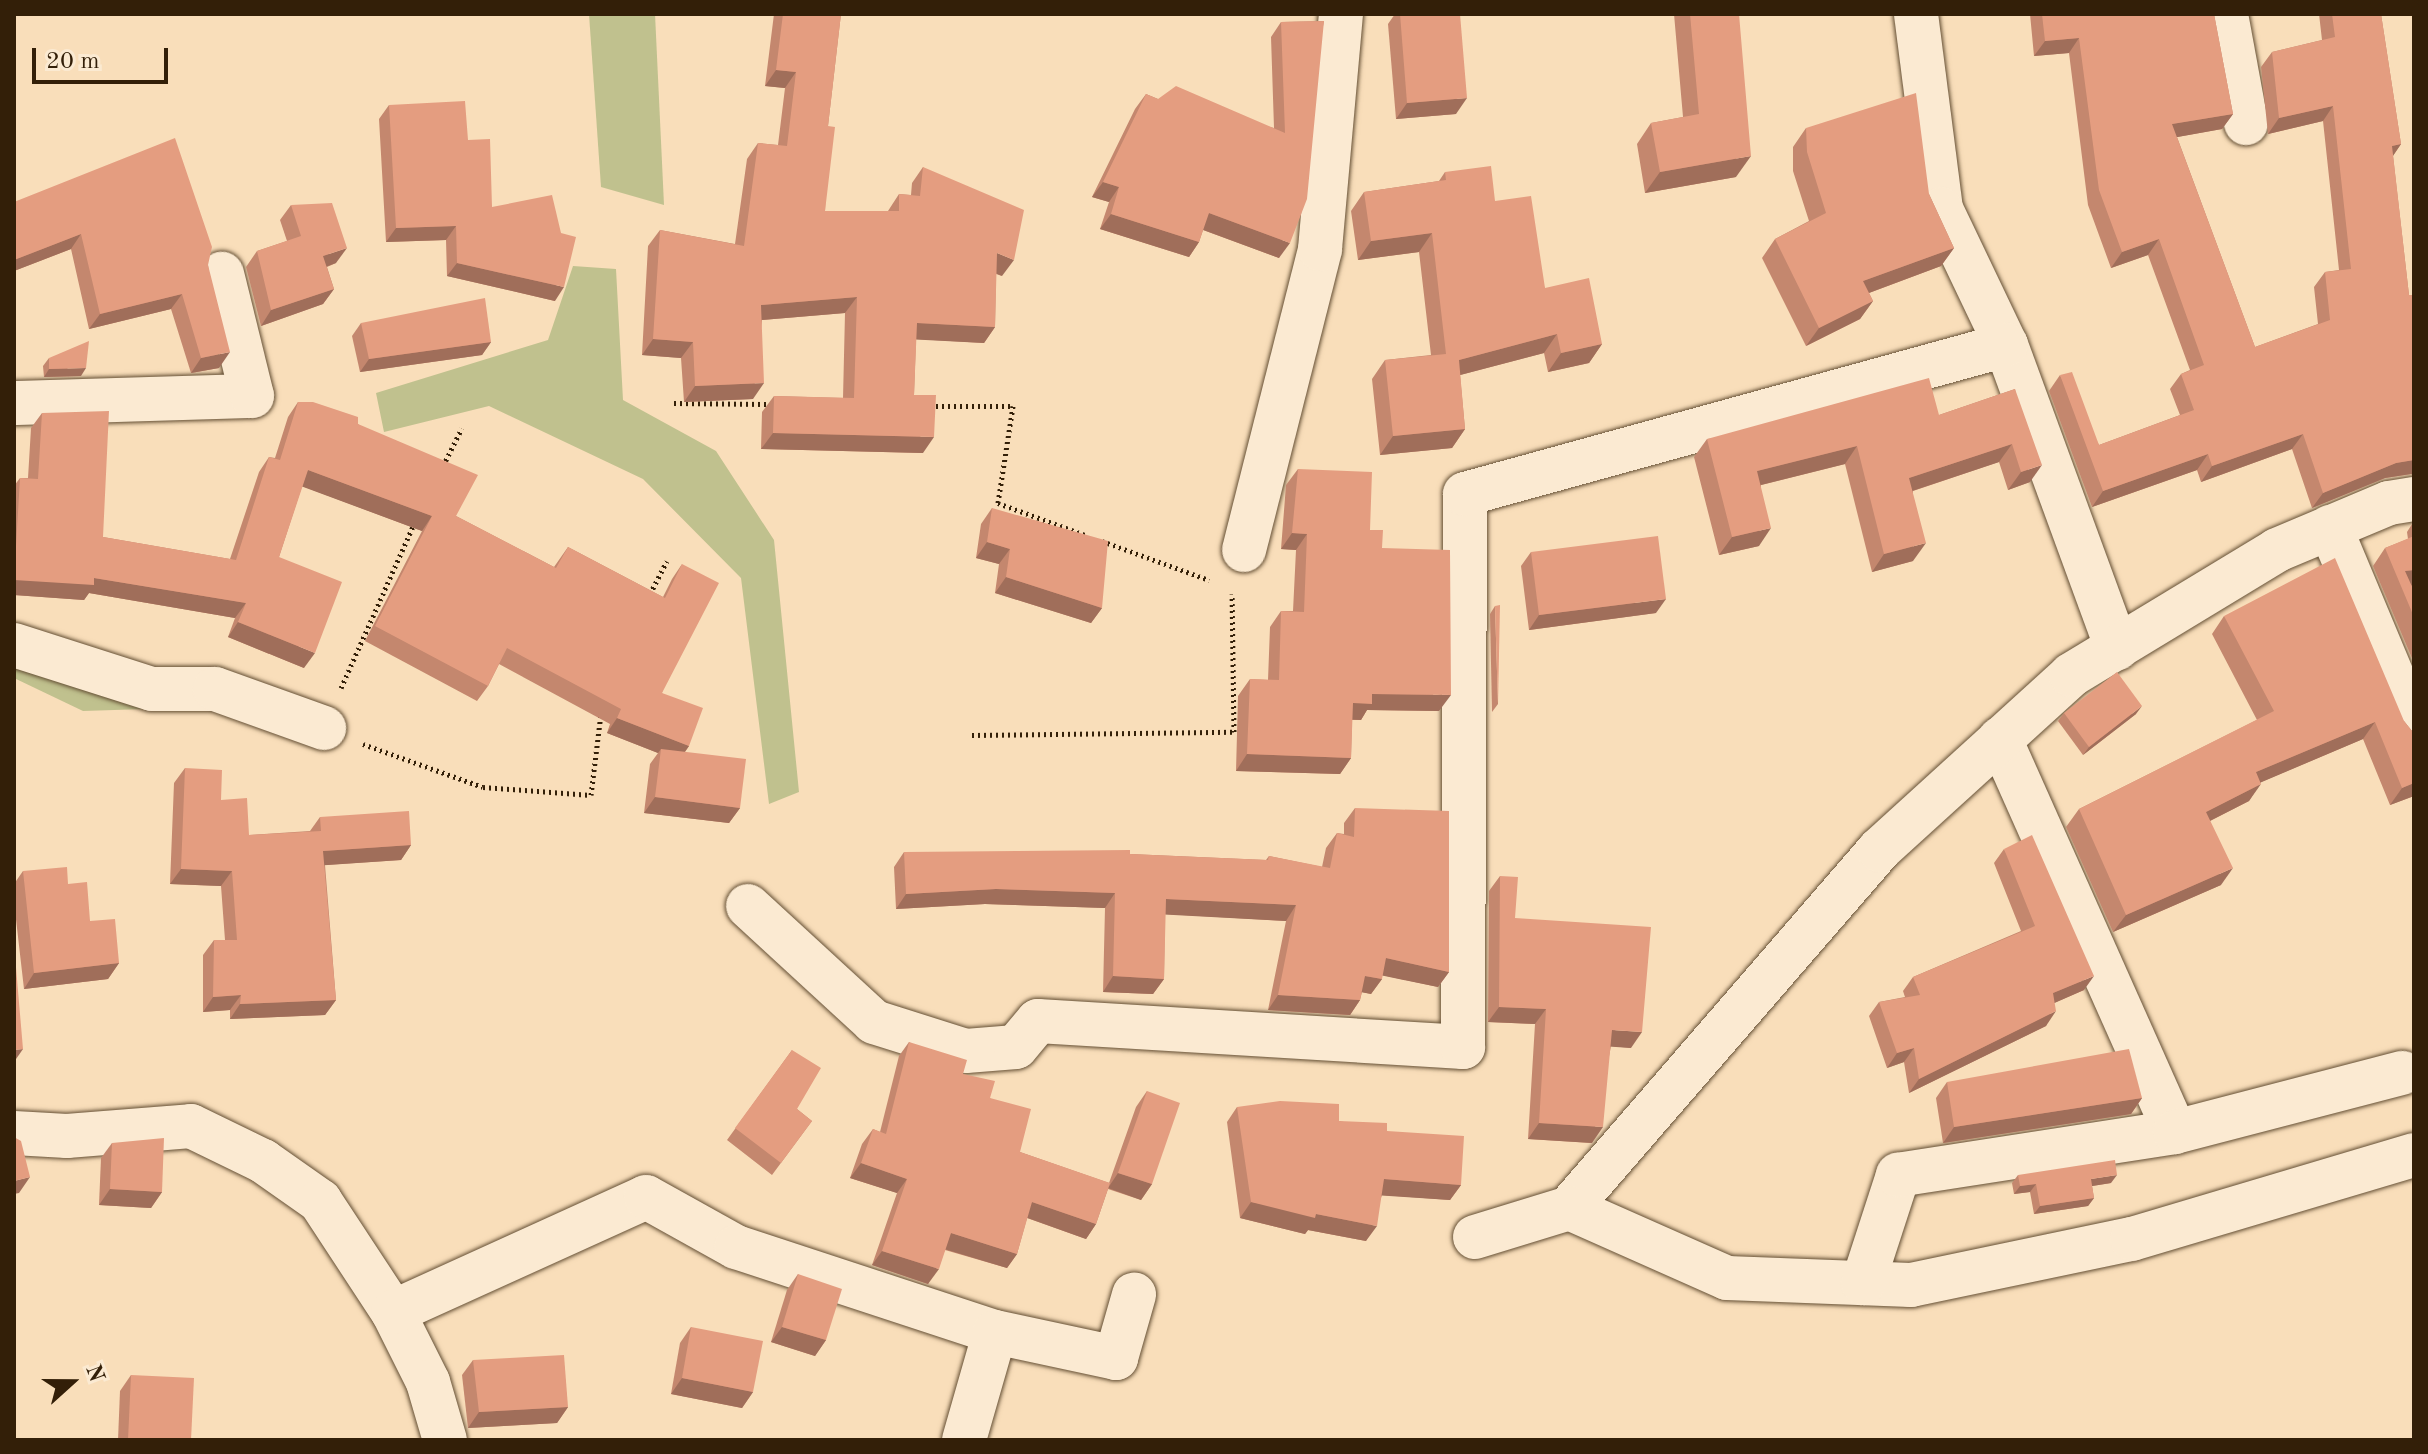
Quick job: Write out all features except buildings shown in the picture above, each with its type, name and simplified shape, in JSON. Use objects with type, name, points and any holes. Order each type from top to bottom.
[{"type":"street","points":[[1238,569],[1320,249],[1341,14]]},
{"type":"street","points":[[1916,14],[1941,209],[2006,345],[2117,648]]},
{"type":"street","points":[[2226,14],[2246,123]]},
{"type":"street","points":[[14,403],[252,396],[222,274]]},
{"type":"street","points":[[748,906],[874,1022],[966,1051],[1016,1047],[1038,1021],[1463,1047],[1465,494],[2006,345]]},
{"type":"street","points":[[1475,1237],[1569,1208],[1879,850],[2071,675],[2277,550],[2389,503],[2414,499]]},
{"type":"street","points":[[2330,527],[2414,728]]},
{"type":"street","points":[[14,645],[152,689],[215,689],[324,728]]},
{"type":"street","points":[[2000,739],[2175,1132]]},
{"type":"street","points":[[1863,1283],[1898,1175],[2175,1132],[2402,1073]]},
{"type":"street","points":[[14,1133],[67,1136],[191,1126],[263,1161],[320,1201],[393,1312],[428,1382],[445,1440]]},
{"type":"street","points":[[1569,1208],[1727,1278],[1911,1285],[2132,1239],[2414,1155]]},
{"type":"street","points":[[393,1312],[646,1197],[736,1247],[995,1332],[1116,1358],[1134,1295]]},
{"type":"street","points":[[964,1440],[995,1332]]},
{"type":"path","points":[[674,403],[782,404]]},
{"type":"path","points":[[920,406],[1013,406],[998,503],[1238,569],[1234,732],[972,735]]},
{"type":"path","points":[[436,480],[462,428]]},
{"type":"path","points":[[416,519],[324,728],[483,787],[591,795],[603,704]]},
{"type":"path","points":[[645,603],[667,561]]},
{"type":"green space","points":[[589,14],[655,14],[664,205],[601,187]]},
{"type":"green space","points":[[573,266],[616,269],[623,400],[716,451],[774,540],[799,792],[769,804],[741,578],[643,479],[489,406],[384,432],[376,393],[548,340]]},
{"type":"green space","points":[[14,633],[209,707],[83,711],[14,678]]}]
